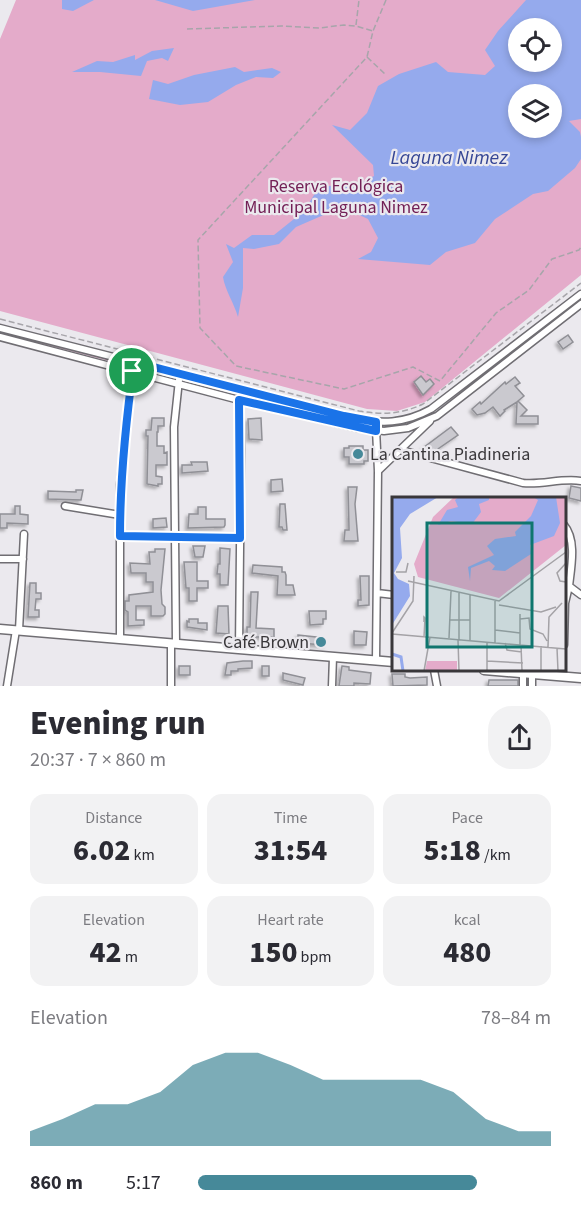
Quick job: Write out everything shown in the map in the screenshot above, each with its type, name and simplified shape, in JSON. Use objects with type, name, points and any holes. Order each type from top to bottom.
[{"type":"main road","points":[[0,628],[392,662]]},
{"type":"main road","points":[[526,672],[552,672],[581,678]]},
{"type":"street","points":[[0,328],[344,416],[390,423],[430,410],[581,294]]},
{"type":"street","points":[[378,471],[432,419],[581,304]]},
{"type":"street","points":[[0,337],[239,400],[376,431],[408,428],[432,419]]},
{"type":"street","points":[[120,639],[120,515],[125,431],[134,362]]},
{"type":"street","points":[[171,686],[176,537],[174,427],[181,374]]},
{"type":"street","points":[[239,649],[239,400],[241,390]]},
{"type":"street","points":[[376,422],[378,471],[376,660]]},
{"type":"street","points":[[401,450],[523,483],[534,484],[562,479],[581,481]]},
{"type":"street","points":[[65,506],[120,515]]},
{"type":"street","points":[[566,528],[570,534],[572,555],[566,599]]},
{"type":"street","points":[[7,686],[17,630],[24,534]]},
{"type":"street","points":[[120,536],[240,538]]},
{"type":"street","points":[[0,559],[23,559]]},
{"type":"street","points":[[569,586],[581,596]]},
{"type":"street","points":[[377,593],[392,595]]},
{"type":"street","points":[[332,686],[333,657]]},
{"type":"street","points":[[434,671],[437,686]]},
{"type":"street","points":[[523,686],[526,672]]},
{"type":"street","points":[[526,672],[532,686]]},
{"type":"path","points":[[356,26],[359,0]]},
{"type":"path","points":[[386,0],[373,31],[367,57],[198,240],[200,328],[236,366],[344,389],[413,367],[440,381],[445,388]]},
{"type":"path","points":[[187,29],[356,26],[373,31]]},
{"type":"path","points":[[367,57],[385,74]]},
{"type":"path","points":[[440,381],[496,313],[529,290],[552,259],[579,250],[581,247]]},
{"type":"path","points":[[0,319],[359,411],[391,414],[423,404],[581,283]]},
{"type":"green space","name":"Reserva Ecológica Municipal Laguna Nimez","points":[[16,0],[581,0],[581,275],[425,402],[397,411],[367,409],[0,311],[0,39]]},
{"type":"green space","points":[[0,331],[120,362],[121,364],[0,333]]},
{"type":"water","points":[[62,0],[94,0],[73,11],[62,9]]},
{"type":"water","points":[[155,0],[255,0],[193,11]]},
{"type":"water","name":"Laguna Nimez","points":[[526,0],[581,0],[581,119],[569,121],[580,132],[581,137],[581,159],[575,168],[548,191],[533,194],[495,219],[475,243],[446,252],[430,265],[358,259],[371,252],[378,238],[368,219],[342,207],[296,227],[279,244],[254,249],[243,248],[243,288],[238,317],[223,277],[233,262],[226,244],[234,248],[252,235],[274,235],[304,211],[319,187],[361,183],[374,176],[373,165],[332,125],[350,130],[367,113],[378,86],[399,74],[436,62],[448,72],[485,75],[495,66],[485,50],[508,20],[508,72],[562,72],[562,18],[510,18]]},
{"type":"water","points":[[174,48],[168,61],[162,58],[147,61],[141,76],[72,72],[97,61],[113,62],[135,55],[135,60],[152,51]]},
{"type":"water","points":[[235,67],[244,72],[272,68],[281,72],[273,78],[256,77],[236,85],[208,102],[180,105],[149,99],[153,80],[168,84],[194,75]]},
{"type":"building","points":[[568,335],[573,342],[563,349],[558,342]]},
{"type":"building","points":[[421,376],[426,382],[430,379],[434,384],[423,395],[414,382]]},
{"type":"building","points":[[515,377],[520,383],[515,386],[524,396],[518,401],[527,410],[521,416],[538,416],[538,424],[516,424],[517,402],[504,410],[500,416],[493,407],[477,415],[472,409],[480,402],[481,404],[505,382],[506,384]]},
{"type":"building","points":[[152,418],[164,418],[164,426],[158,426],[157,446],[164,446],[164,453],[167,452],[167,465],[156,465],[156,476],[162,477],[162,484],[158,486],[147,484],[148,436],[146,436],[146,430],[151,430]]},
{"type":"building","points":[[261,418],[262,440],[249,439],[248,419]]},
{"type":"building","points":[[451,427],[458,435],[432,453],[425,451],[423,448]]},
{"type":"building","points":[[349,446],[363,446],[363,450],[368,450],[368,461],[364,461],[364,464],[349,464],[349,457],[344,457],[344,448],[349,448]]},
{"type":"building","points":[[191,462],[207,462],[208,471],[182,473],[182,465],[192,465]]},
{"type":"building","points":[[282,479],[283,491],[271,492],[271,480]]},
{"type":"building","points":[[571,486],[581,488],[581,501],[569,498]]},
{"type":"building","points":[[348,487],[357,487],[355,504],[358,541],[344,541],[345,530],[349,530]]},
{"type":"building","points":[[76,490],[83,490],[81,500],[48,499],[48,491],[76,492]]},
{"type":"building","points":[[280,504],[285,504],[287,530],[279,527]]},
{"type":"building","points":[[15,506],[20,506],[20,514],[28,515],[28,524],[7,523],[7,528],[0,528],[0,514],[15,514]]},
{"type":"building","points":[[198,507],[206,507],[206,519],[225,519],[224,527],[188,528],[189,514],[198,514]]},
{"type":"building","points":[[166,518],[167,527],[153,528],[153,519]]},
{"type":"building","points":[[193,546],[205,546],[203,557],[195,557]]},
{"type":"building","points":[[220,548],[230,549],[228,585],[220,585],[220,574],[217,574],[218,564],[220,564]]},
{"type":"building","points":[[155,549],[165,549],[161,590],[165,614],[151,616],[151,606],[136,606],[136,620],[144,620],[144,625],[128,626],[125,601],[129,601],[129,595],[153,592],[153,582],[146,582],[146,573],[131,573],[130,563],[150,564],[149,552],[155,552]]},
{"type":"building","points":[[184,562],[197,562],[197,581],[208,581],[208,588],[197,588],[197,601],[189,601]]},
{"type":"building","points":[[253,565],[282,567],[282,572],[286,575],[286,585],[293,585],[295,595],[277,595],[278,576],[252,573]]},
{"type":"building","points":[[360,576],[369,576],[369,605],[358,606],[358,600],[361,600]]},
{"type":"building","points":[[30,583],[36,583],[36,593],[41,593],[41,599],[36,599],[35,610],[39,610],[39,617],[28,617]]},
{"type":"building","points":[[251,592],[258,592],[256,628],[274,629],[274,637],[247,637],[247,627],[250,627]]},
{"type":"building","points":[[218,606],[228,606],[229,634],[216,633]]},
{"type":"building","points":[[309,611],[326,611],[323,624],[310,625]]},
{"type":"building","points":[[189,619],[198,619],[198,623],[207,623],[207,630],[187,627]]},
{"type":"building","points":[[354,631],[367,632],[366,645],[354,645]]},
{"type":"building","points":[[298,635],[325,638],[325,645],[298,643]]},
{"type":"building","points":[[252,661],[252,668],[238,669],[238,671],[231,671],[231,675],[225,675],[227,663]]},
{"type":"building","points":[[179,666],[190,666],[190,675],[179,675]]},
{"type":"building","points":[[262,666],[269,666],[269,676],[262,676]]},
{"type":"building","points":[[342,666],[349,667],[349,670],[371,673],[370,684],[354,683],[354,686],[339,686]]},
{"type":"building","points":[[283,673],[305,678],[303,685],[283,680]]},
{"type":"building","points":[[392,674],[405,674],[405,677],[410,678],[427,677],[427,685],[393,686]]},
{"type":"building","points":[[489,680],[518,680],[518,686],[488,686]]},
{"type":"place","name":"La Cantina Piadineria","points":[[358,454]]},
{"type":"place","name":"Café Brown","points":[[321,642]]},
{"type":"route","points":[[134,362],[360,420],[376,422],[376,431],[239,400],[240,538],[120,536],[120,486],[132,371],[134,362]]}]
